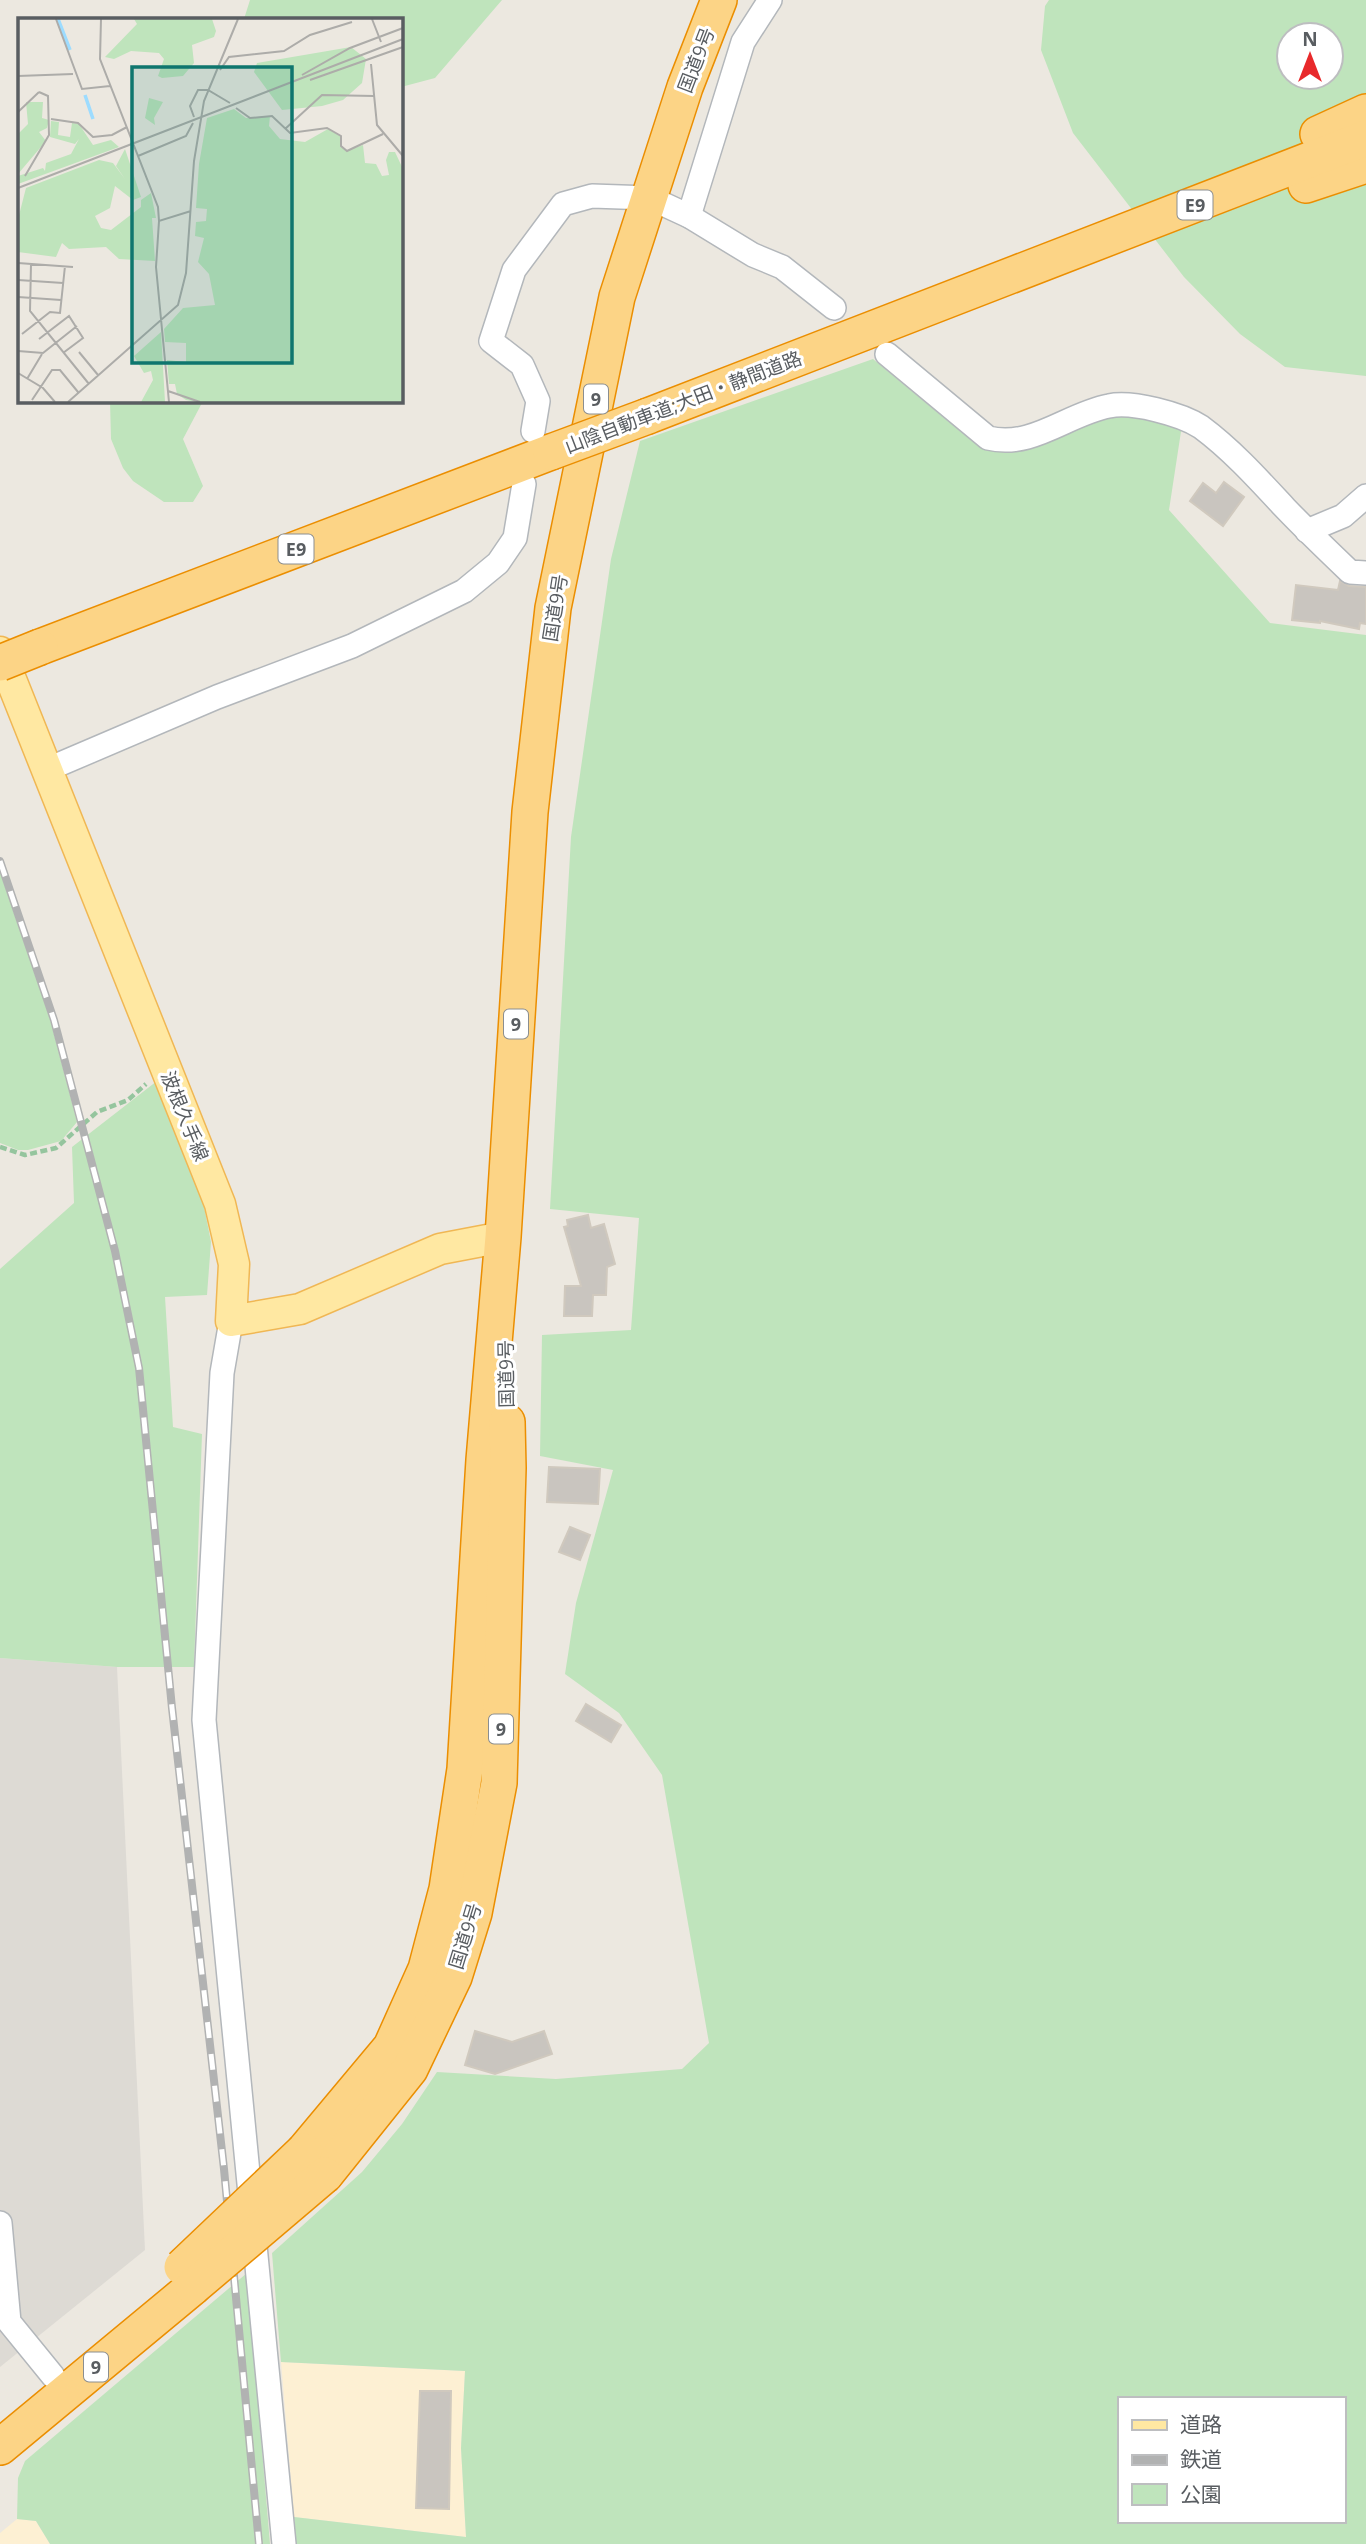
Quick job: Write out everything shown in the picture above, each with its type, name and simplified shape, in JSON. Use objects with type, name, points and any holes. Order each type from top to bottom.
[{"type":"highway","name":"国道9号","points":[[0,2447],[315,2163],[391,2048],[426,1969],[447,1889],[465,1769],[530,812],[553,608],[617,297],[685,87],[719,0]]},
{"type":"highway","points":[[1023,271],[1366,112]]},
{"type":"highway","name":"山陰自動車道;大田・静間道路","points":[[0,663],[542,441],[648,416],[1366,138]]},
{"type":"highway","points":[[836,344],[976,310],[1264,199],[1366,165]]},
{"type":"highway","name":"国道9号","points":[[0,2421],[53,2376],[187,2277]]},
{"type":"main road","name":"波根久手線","points":[[0,652],[220,1204],[234,1264],[231,1321]]},
{"type":"main road","points":[[231,1321],[300,1309],[440,1249],[503,1237]]},
{"type":"street","points":[[689,216],[743,42],[770,0]]},
{"type":"street","points":[[706,33],[743,42]]},
{"type":"street","points":[[542,441],[538,401],[522,365],[491,341],[514,270],[563,204],[592,196],[650,198],[689,216],[753,255],[782,267],[834,308]]},
{"type":"street","points":[[887,354],[988,438],[1006,442],[1036,434],[1110,405],[1149,407],[1198,426],[1240,461],[1350,572],[1366,573]]},
{"type":"street","points":[[47,770],[217,697],[352,646],[464,591],[498,563],[515,538],[524,484]]},
{"type":"street","points":[[1307,531],[1343,516],[1366,496]]},
{"type":"street","points":[[231,1321],[222,1373],[204,1720],[284,2544]]},
{"type":"street","points":[[0,2223],[4,2323],[53,2376]]},
{"type":"path","points":[[0,1147],[25,1155],[56,1148],[97,1112],[128,1100],[164,1066]]},
{"type":"shaded area","points":[[0,1658],[117,1667],[145,2250],[0,2367]]},
{"type":"shaded area","points":[[281,2362],[465,2371],[461,2449],[466,2537],[294,2517]]},
{"type":"shaded area","points":[[17,2519],[36,2521],[50,2544],[0,2544],[0,2533]]},
{"type":"green space","points":[[250,0],[502,0],[435,78],[402,87],[402,18],[244,18]]},
{"type":"green space","points":[[1049,0],[1366,0],[1366,376],[1285,367],[1240,334],[1184,277],[1073,133],[1041,50],[1045,6]]},
{"type":"green space","points":[[873,359],[972,441],[1010,447],[1135,409],[1182,425],[1169,510],[1270,623],[1366,635],[1366,2544],[296,2544],[294,2517],[466,2537],[461,2448],[465,2371],[281,2362],[272,2253],[362,2172],[402,2124],[437,2072],[556,2079],[682,2069],[709,2043],[662,1775],[619,1713],[565,1674],[576,1603],[613,1470],[540,1456],[542,1335],[631,1330],[639,1218],[550,1209],[571,837],[611,559],[640,441]]},
{"type":"green space","points":[[110,402],[202,402],[183,439],[203,486],[193,502],[164,502],[133,481],[123,468],[111,439]]},
{"type":"green space","points":[[0,872],[50,1019],[77,1122],[61,1141],[28,1150],[18,1150],[0,1143]]},
{"type":"green space","points":[[157,1081],[196,1166],[211,1242],[207,1295],[165,1297],[173,1427],[202,1434],[194,1667],[117,1667],[0,1658],[0,1269],[74,1203],[72,1147]]},
{"type":"green space","points":[[247,2273],[270,2544],[50,2544],[36,2521],[17,2519],[18,2478],[25,2461]]},
{"type":"building","points":[[1224,482],[1244,497],[1223,526],[1190,501],[1203,483],[1216,493]]},
{"type":"building","points":[[1340,581],[1349,586],[1366,587],[1366,624],[1360,623],[1359,629],[1320,621],[1292,620],[1296,585],[1338,590]]},
{"type":"building","points":[[588,1215],[591,1228],[604,1224],[615,1264],[607,1267],[606,1295],[593,1295],[592,1316],[564,1316],[565,1286],[581,1286],[564,1227],[568,1226],[567,1220]]},
{"type":"building","points":[[549,1467],[600,1469],[598,1504],[547,1502]]},
{"type":"building","points":[[570,1527],[590,1535],[580,1560],[559,1552]]},
{"type":"building","points":[[586,1704],[621,1725],[611,1742],[576,1721]]},
{"type":"building","points":[[475,2031],[512,2042],[544,2031],[552,2054],[495,2074],[465,2065]]},
{"type":"building","points":[[420,2391],[451,2391],[449,2509],[416,2508]]},
{"type":"railway","points":[[0,861],[54,1020],[115,1251],[139,1368],[172,1708],[224,2169],[259,2544]]}]
